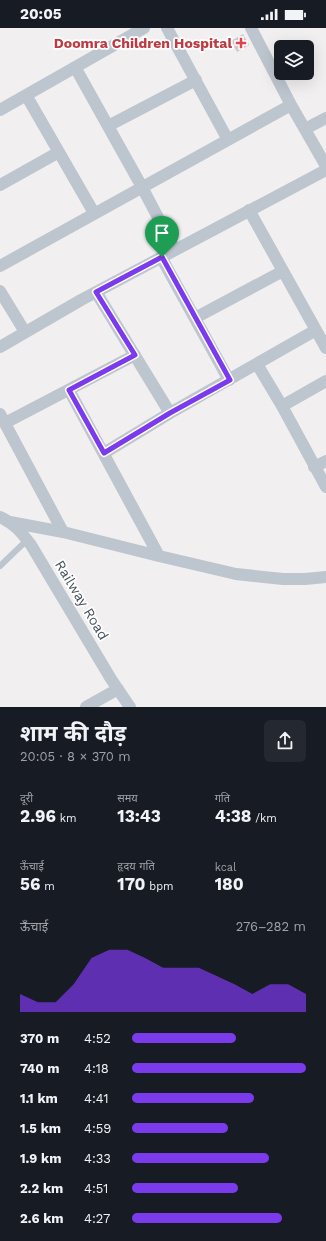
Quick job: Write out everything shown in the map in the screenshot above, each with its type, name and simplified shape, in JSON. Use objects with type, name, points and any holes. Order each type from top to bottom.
[{"type":"street","points":[[0,110],[144,28]]},
{"type":"street","points":[[166,28],[228,140]]},
{"type":"street","points":[[251,28],[305,130],[321,144],[326,166]]},
{"type":"street","points":[[74,67],[142,187],[175,250]]},
{"type":"street","points":[[108,126],[196,80]]},
{"type":"street","points":[[26,95],[94,214]]},
{"type":"street","points":[[0,266],[292,105]]},
{"type":"street","points":[[305,130],[326,118]]},
{"type":"street","points":[[0,185],[59,152]]},
{"type":"street","points":[[0,346],[96,292],[326,170]]},
{"type":"street","points":[[250,210],[326,348]]},
{"type":"street","points":[[162,257],[230,380]]},
{"type":"street","points":[[195,318],[283,271]]},
{"type":"street","points":[[0,290],[25,332]]},
{"type":"street","points":[[96,292],[170,413]]},
{"type":"street","points":[[104,453],[170,413],[316,330]]},
{"type":"street","points":[[63,532],[2,419],[69,390],[135,355]]},
{"type":"street","points":[[257,364],[282,406],[326,487]]},
{"type":"street","points":[[282,406],[326,380]]},
{"type":"street","points":[[69,390],[159,556]]},
{"type":"street","points":[[314,467],[326,461]]},
{"type":"street","points":[[5,519],[236,574],[283,579],[326,577]]},
{"type":"street","name":"Railway Road","points":[[5,519],[19,529],[27,540],[130,707]]},
{"type":"street","points":[[86,707],[118,689]]},
{"type":"lane","points":[[0,566],[27,540]]},
{"type":"building","points":[[243,34],[249,45],[237,52],[231,41]]},
{"type":"place","name":"Doomra Children Hospital","points":[[241,43]]},
{"type":"route","points":[[162,257],[230,380],[170,413],[104,453],[69,390],[135,355],[96,292],[162,257]]}]
